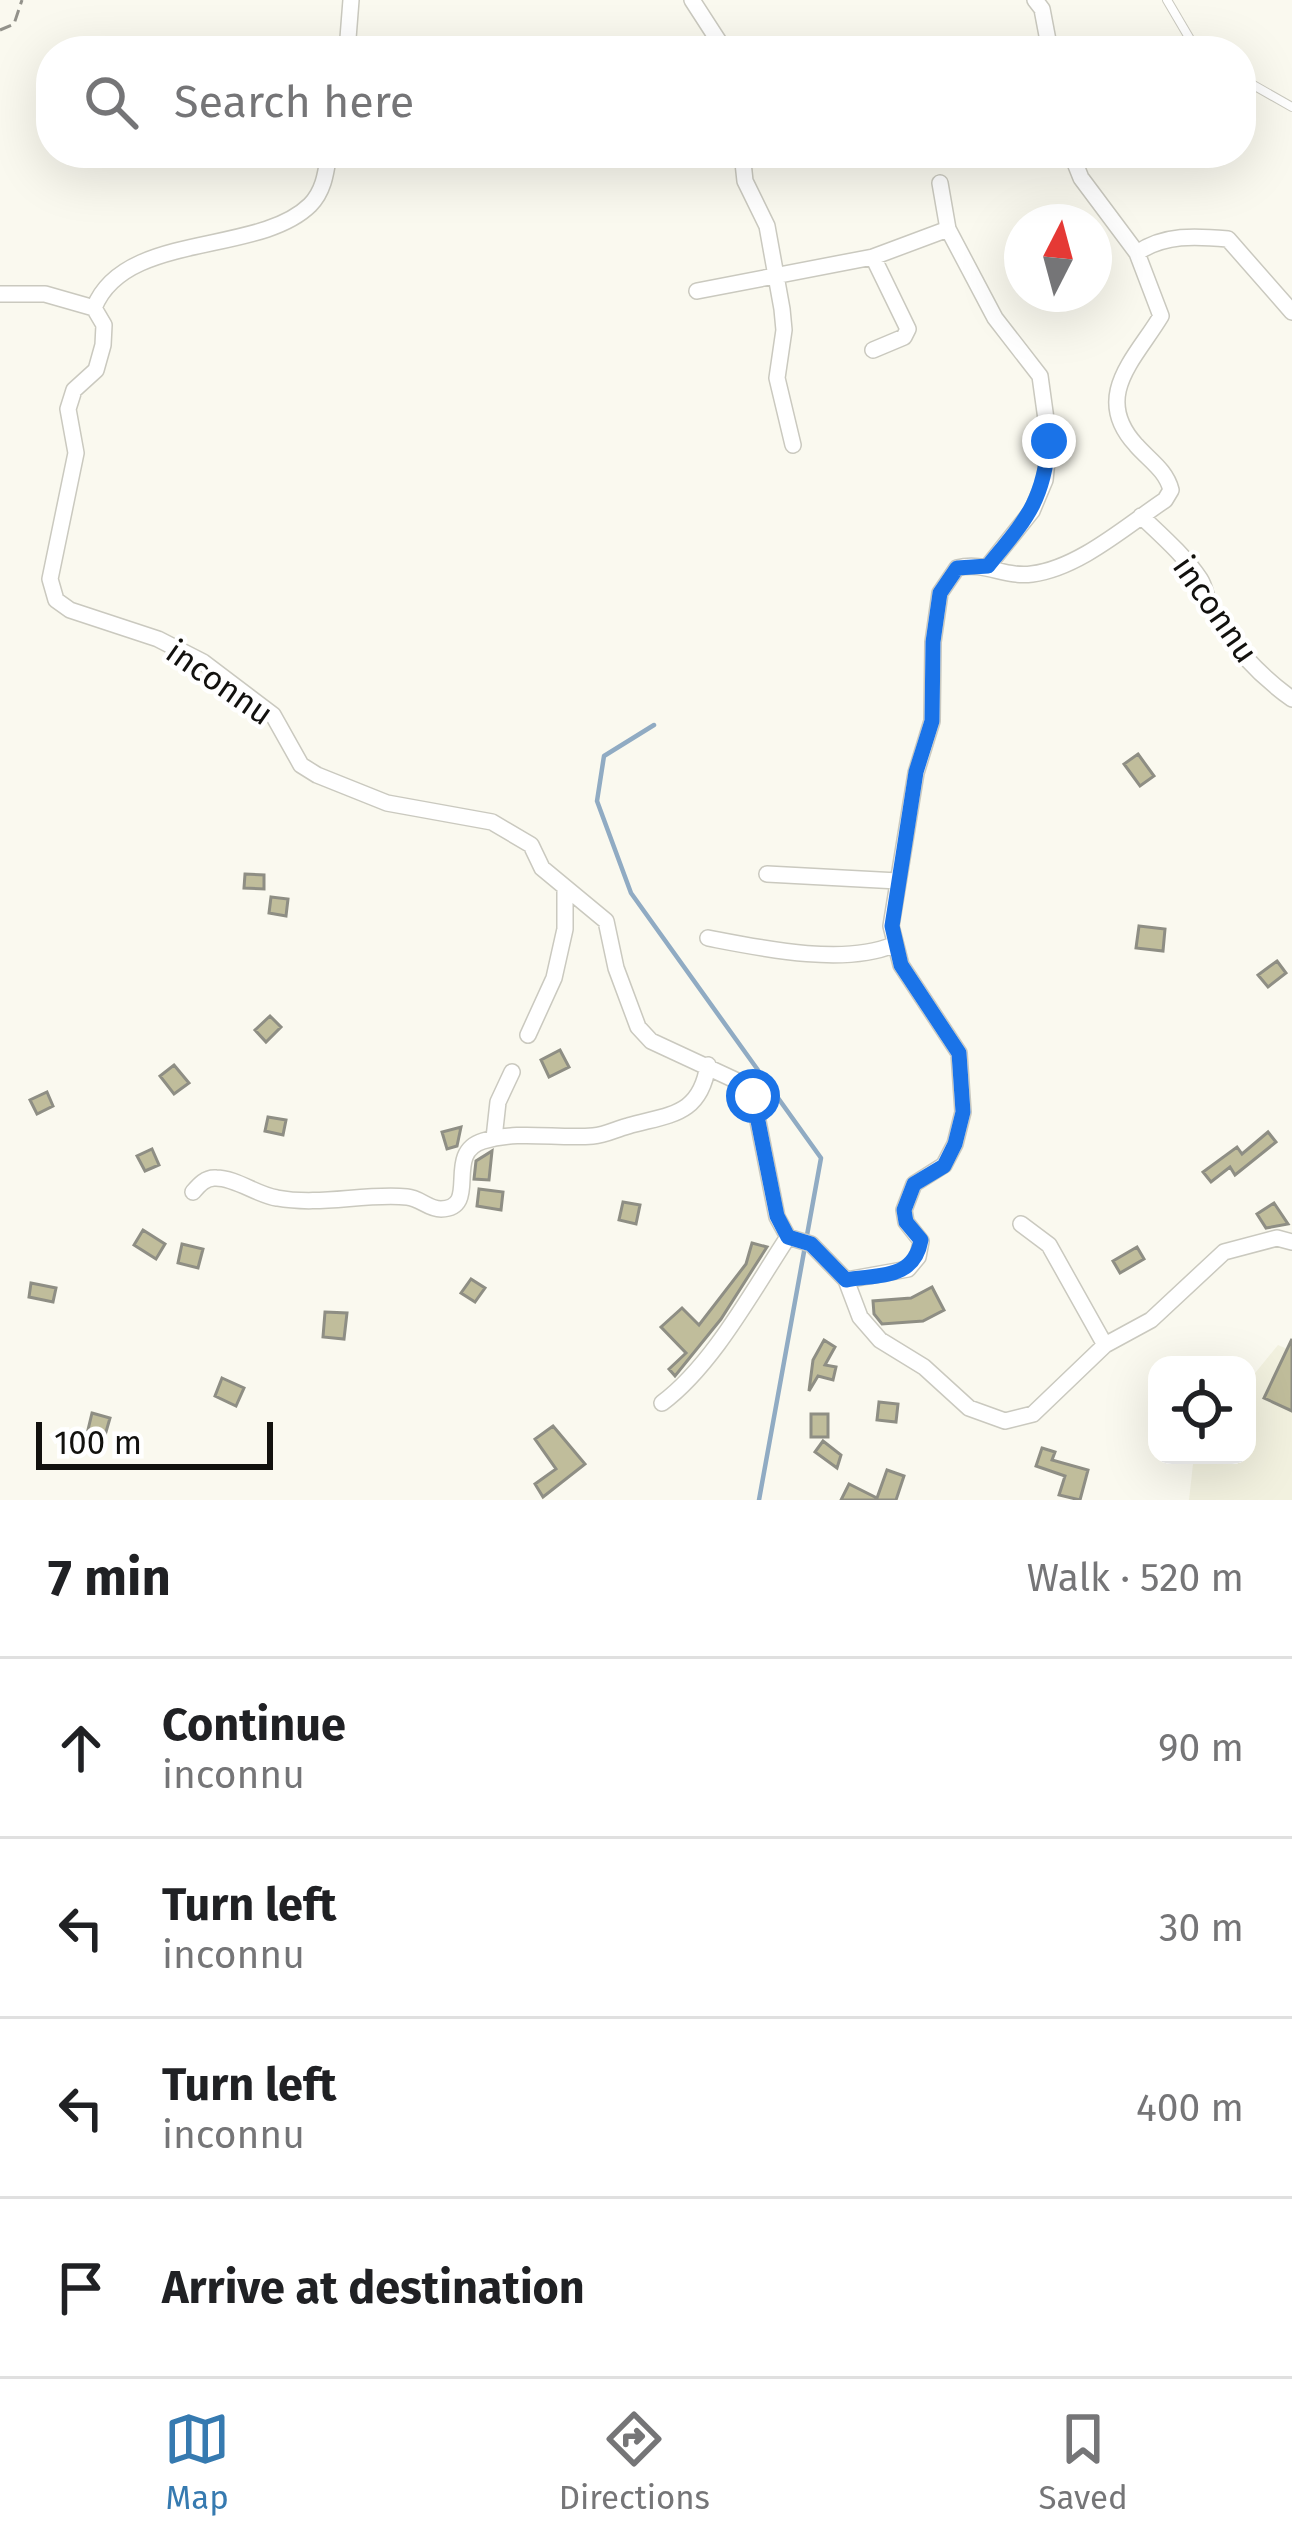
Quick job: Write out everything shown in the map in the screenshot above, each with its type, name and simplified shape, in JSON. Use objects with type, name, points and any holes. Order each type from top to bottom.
[{"type":"street","points":[[348,36],[351,0]]},
{"type":"street","points":[[692,0],[715,36]]},
{"type":"street","points":[[1035,0],[1042,8],[1047,36]]},
{"type":"street","points":[[0,294],[46,294],[94,308],[117,276],[140,265],[280,223],[309,206],[324,184],[327,168]]},
{"type":"street","points":[[744,168],[767,226],[784,330],[776,378],[793,445]]},
{"type":"street","points":[[846,1280],[908,1269],[918,1257],[921,1240],[906,1222],[904,1210],[914,1184],[944,1166],[963,1112],[959,1053],[901,965],[892,926],[916,772],[932,721],[933,642],[940,593],[957,568],[988,566],[1010,574],[1034,574],[1081,555],[1165,500],[1171,490],[1168,477],[1121,428],[1117,403],[1133,351],[1161,316],[1137,253],[1077,168]]},
{"type":"street","points":[[940,183],[948,229],[995,318],[1040,376],[1049,441],[1045,480],[1032,511],[988,566]]},
{"type":"street","points":[[697,291],[873,256],[948,229]]},
{"type":"street","points":[[1137,253],[1170,238],[1228,239],[1292,313]]},
{"type":"street","points":[[873,256],[908,329],[904,337],[873,350]]},
{"type":"street","name":"inconnu","points":[[94,308],[104,326],[103,345],[96,370],[74,390],[68,409],[76,453],[50,579],[56,600],[70,610],[158,639],[203,662],[273,716],[302,765],[317,775],[374,800],[472,815],[532,844],[542,868],[606,921],[616,968],[638,1027],[651,1041],[708,1065],[753,1096],[777,1216],[790,1238]]},
{"type":"street","name":"inconnu","points":[[1141,516],[1187,561],[1205,586],[1226,634],[1272,686],[1292,699]]},
{"type":"street","points":[[766,874],[898,881]]},
{"type":"street","points":[[528,1035],[554,977],[565,929],[565,890]]},
{"type":"street","points":[[708,938],[748,948],[818,954],[893,945]]},
{"type":"street","points":[[193,1192],[215,1178],[275,1198],[408,1197],[445,1209],[460,1198],[464,1150],[494,1138],[589,1136],[656,1121],[697,1099],[708,1065]]},
{"type":"street","points":[[494,1138],[499,1102],[512,1072]]},
{"type":"street","points":[[1021,1224],[1049,1245],[1105,1345]]},
{"type":"street","points":[[662,1402],[679,1390],[790,1238],[811,1244],[846,1280],[860,1316],[880,1340],[924,1367],[969,1408],[1005,1421],[1033,1414],[1105,1345],[1151,1320],[1224,1252],[1277,1238],[1292,1242]]},
{"type":"lane","points":[[1167,0],[1186,36]]},
{"type":"lane","points":[[1256,87],[1292,107]]},
{"type":"path","points":[[0,30],[14,24],[22,0]]},
{"type":"shaded area","points":[[1278,1345],[1292,1351],[1292,1500],[1189,1500],[1193,1464],[1256,1464],[1256,1372]]},
{"type":"building","points":[[1138,754],[1154,776],[1140,786],[1124,764]]},
{"type":"building","points":[[245,874],[264,875],[264,889],[244,888]]},
{"type":"building","points":[[271,897],[288,899],[286,916],[269,913]]},
{"type":"building","points":[[1139,926],[1165,929],[1163,951],[1136,948]]},
{"type":"building","points":[[1277,961],[1286,973],[1268,987],[1258,975]]},
{"type":"building","points":[[270,1016],[281,1027],[266,1042],[255,1030]]},
{"type":"building","points":[[560,1050],[569,1067],[549,1077],[541,1060]]},
{"type":"building","points":[[174,1065],[189,1083],[174,1094],[160,1076]]},
{"type":"building","points":[[47,1092],[53,1106],[37,1114],[30,1100]]},
{"type":"building","points":[[268,1117],[286,1120],[283,1135],[265,1131]]},
{"type":"building","points":[[461,1127],[457,1146],[447,1149],[442,1132]]},
{"type":"building","points":[[1268,1132],[1276,1142],[1235,1175],[1230,1167],[1211,1182],[1203,1172],[1237,1147],[1242,1154]]},
{"type":"building","points":[[152,1149],[159,1165],[145,1171],[137,1156]]},
{"type":"building","points":[[492,1151],[489,1180],[474,1179],[476,1161]]},
{"type":"building","points":[[479,1189],[503,1192],[501,1210],[477,1206]]},
{"type":"building","points":[[623,1202],[640,1205],[636,1224],[619,1220]]},
{"type":"building","points":[[1274,1203],[1288,1224],[1266,1228],[1257,1214]]},
{"type":"building","points":[[143,1230],[165,1244],[156,1259],[134,1245]]},
{"type":"building","points":[[752,1243],[767,1247],[721,1319],[675,1376],[669,1369],[686,1353],[661,1327],[682,1308],[699,1325],[746,1264]]},
{"type":"building","points":[[182,1244],[203,1249],[198,1268],[178,1263]]},
{"type":"building","points":[[1137,1247],[1144,1259],[1120,1273],[1113,1261]]},
{"type":"building","points":[[471,1279],[485,1288],[475,1302],[461,1293]]},
{"type":"building","points":[[31,1283],[56,1288],[53,1302],[29,1297]]},
{"type":"building","points":[[932,1287],[944,1310],[923,1321],[882,1324],[874,1314],[873,1301],[911,1298]]},
{"type":"building","points":[[325,1312],[347,1313],[344,1339],[323,1337]]},
{"type":"building","points":[[1292,1339],[1292,1411],[1264,1398]]},
{"type":"building","points":[[824,1340],[835,1347],[825,1365],[836,1367],[833,1380],[818,1376],[809,1391],[813,1360]]},
{"type":"building","points":[[222,1378],[244,1388],[236,1406],[215,1396]]},
{"type":"building","points":[[879,1402],[898,1404],[896,1422],[877,1420]]},
{"type":"building","points":[[92,1413],[110,1418],[104,1439],[87,1434]]},
{"type":"building","points":[[811,1414],[828,1414],[828,1437],[811,1437]]},
{"type":"building","points":[[553,1426],[585,1464],[543,1497],[535,1484],[556,1469],[535,1439]]},
{"type":"building","points":[[823,1441],[841,1455],[837,1468],[815,1452]]},
{"type":"building","points":[[1042,1448],[1055,1452],[1052,1460],[1088,1470],[1080,1500],[1059,1495],[1065,1476],[1036,1466]]},
{"type":"building","points":[[887,1470],[904,1476],[896,1500],[841,1500],[849,1484],[877,1498]]},
{"type":"waterway","points":[[654,725],[604,756],[597,801],[631,893],[821,1158],[759,1500]]},
{"type":"route","points":[[753,1096],[777,1216],[788,1237],[811,1244],[846,1280],[908,1269],[918,1257],[921,1240],[906,1222],[904,1210],[914,1184],[944,1166],[963,1112],[959,1053],[901,965],[892,926],[916,772],[932,721],[933,642],[940,593],[957,568],[988,566],[1032,511],[1045,480],[1049,441]]}]
